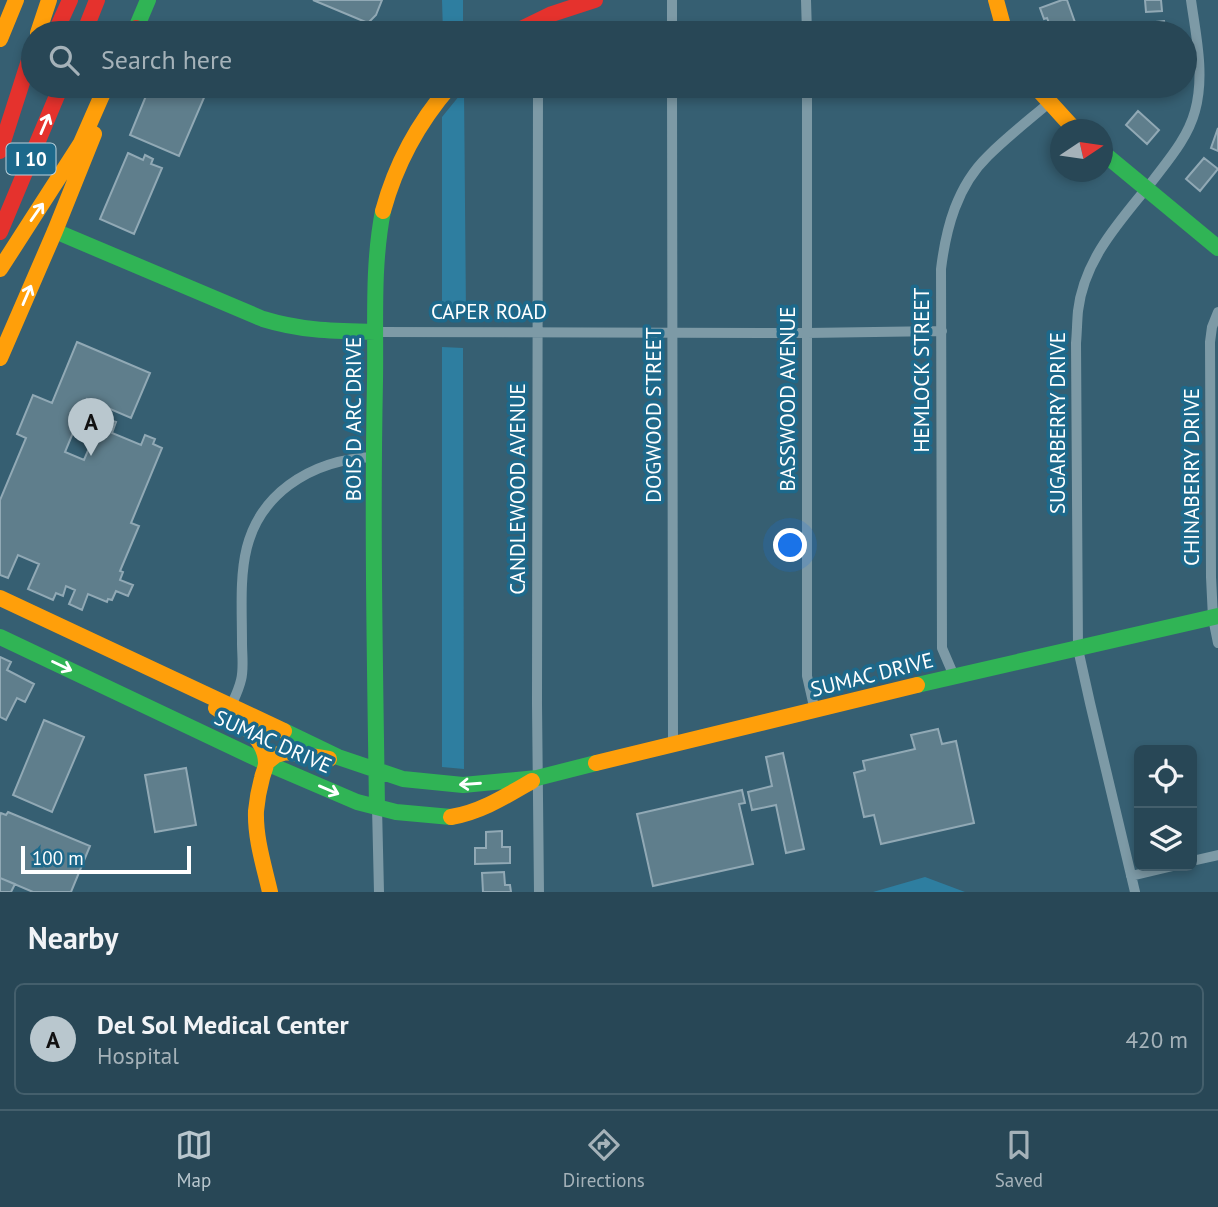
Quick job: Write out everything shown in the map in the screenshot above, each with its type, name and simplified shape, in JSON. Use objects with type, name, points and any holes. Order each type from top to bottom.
[{"type":"main road","points":[[0,39],[16,0]]},
{"type":"main road","points":[[42,21],[49,0]]},
{"type":"main road","points":[[60,21],[70,0]]},
{"type":"main road","points":[[88,21],[97,0]]},
{"type":"main road","points":[[139,21],[148,0]]},
{"type":"main road","points":[[541,21],[573,5],[594,0]]},
{"type":"main road","points":[[996,0],[1002,21]]},
{"type":"main road","points":[[0,151],[21,85]]},
{"type":"main road","name":"I 10","points":[[0,158],[27,98]]},
{"type":"main road","name":"I 10","points":[[0,232],[56,98]]},
{"type":"main road","points":[[0,269],[81,143],[101,98]]},
{"type":"main road","points":[[0,358],[108,98]]},
{"type":"main road","name":"BOIS D ARC DRIVE","points":[[377,807],[374,457],[375,277],[378,240],[391,183],[413,134],[440,98]]},
{"type":"main road","points":[[1046,98],[1065,119]]},
{"type":"main road","points":[[1113,161],[1218,248]]},
{"type":"main road","name":"CAPER ROAD","points":[[55,231],[285,326],[317,331],[375,332]]},
{"type":"main road","name":"SUMAC DRIVE","points":[[0,598],[338,757],[403,779],[463,785],[537,778],[954,676],[1215,617]]},
{"type":"main road","name":"SUMAC DRIVE","points":[[0,636],[266,764],[357,802],[396,812],[450,817],[467,814],[496,802],[537,778]]},
{"type":"main road","points":[[170,677],[239,722],[254,735],[262,748],[266,764],[258,791],[256,811],[258,841],[270,892]]},
{"type":"main road","points":[[266,764],[276,755],[286,752],[355,763]]},
{"type":"street","points":[[672,0],[672,21]]},
{"type":"street","points":[[806,0],[807,21]]},
{"type":"street","name":"SUGARBERRY DRIVE","points":[[1191,0],[1194,21]]},
{"type":"street","name":"SUGARBERRY DRIVE","points":[[1197,50],[1197,95]]},
{"type":"street","name":"CANDLEWOOD AVENUE","points":[[538,98],[539,892]]},
{"type":"street","name":"DOGWOOD STREET","points":[[672,98],[673,743]]},
{"type":"street","name":"BASSWOOD AVENUE","points":[[807,98],[807,676],[815,711]]},
{"type":"street","name":"SUGARBERRY DRIVE","points":[[1135,892],[1078,649],[1078,309],[1097,252],[1176,151],[1188,130],[1196,109],[1197,98]]},
{"type":"street","name":"HEMLOCK STREET","points":[[954,676],[942,648],[941,269],[944,244],[950,218],[973,173],[986,156],[1050,102]]},
{"type":"street","name":"CHINABERRY DRIVE","points":[[1218,312],[1210,342],[1211,577],[1218,643]]},
{"type":"street","name":"CAPER ROAD","points":[[375,332],[942,331]]},
{"type":"street","points":[[232,706],[242,678],[242,572],[246,545],[258,519],[282,490],[301,476],[336,461],[374,457]]},
{"type":"street","points":[[377,807],[379,892]]},
{"type":"street","points":[[1197,860],[1218,855]]},
{"type":"street","points":[[1132,876],[1152,871]]},
{"type":"shaded area","points":[[442,0],[463,0],[463,21],[443,21]]},
{"type":"shaded area","points":[[457,98],[464,98],[466,314],[442,314],[442,117]]},
{"type":"shaded area","points":[[442,347],[463,348],[464,769],[442,767]]},
{"type":"shaded area","points":[[925,877],[965,892],[873,892]]},
{"type":"building","points":[[313,0],[382,0],[376,15],[370,21],[363,21]]},
{"type":"building","points":[[1067,0],[1074,21],[1048,21],[1047,18],[1044,19],[1040,8]]},
{"type":"building","points":[[1145,0],[1161,0],[1162,11],[1146,12]]},
{"type":"building","points":[[145,98],[204,98],[179,156],[130,135]]},
{"type":"building","points":[[1138,111],[1159,130],[1147,144],[1126,125]]},
{"type":"building","points":[[1218,128],[1218,151],[1211,148]]},
{"type":"building","points":[[128,153],[143,160],[145,155],[153,159],[151,164],[162,168],[134,234],[100,219]]},
{"type":"building","points":[[1204,158],[1218,169],[1200,191],[1186,179]]},
{"type":"building","points":[[77,342],[150,373],[131,418],[87,399],[65,452],[84,460],[98,427],[105,430],[109,420],[116,422],[112,433],[141,445],[145,435],[155,439],[153,444],[162,448],[131,523],[139,526],[120,571],[123,572],[120,580],[133,585],[128,596],[116,591],[112,600],[108,599],[107,602],[88,594],[82,610],[69,604],[75,590],[66,586],[63,596],[56,593],[53,600],[28,589],[39,564],[18,555],[8,578],[0,575],[0,500],[26,438],[17,434],[33,395],[52,403]]},
{"type":"building","points":[[0,657],[11,662],[7,670],[34,684],[25,702],[17,698],[6,720],[0,717]]},
{"type":"building","points":[[44,720],[84,737],[52,812],[13,795]]},
{"type":"building","points":[[938,729],[942,744],[956,741],[974,823],[881,844],[874,815],[864,817],[854,773],[865,770],[863,761],[915,749],[911,735]]},
{"type":"building","points":[[783,753],[804,849],[786,853],[776,805],[752,810],[748,792],[772,786],[766,757]]},
{"type":"building","points":[[186,768],[196,825],[155,832],[145,775]]},
{"type":"building","points":[[742,790],[745,803],[739,804],[753,864],[653,886],[637,814]]},
{"type":"building","points":[[8,812],[90,846],[71,892],[33,892],[0,878],[0,816],[1,813],[6,815]]},
{"type":"building","points":[[502,831],[502,847],[510,847],[510,863],[475,864],[475,848],[486,848],[486,832]]},
{"type":"building","points":[[504,872],[505,885],[510,885],[511,892],[483,892],[482,873]]},
{"type":"building","points":[[0,878],[15,884],[11,892],[0,892]]},
{"type":"traffic: fast","points":[[139,21],[148,0]]},
{"type":"traffic: fast","points":[[1113,161],[1218,248]]},
{"type":"traffic: fast","points":[[377,807],[375,296],[383,211]]},
{"type":"traffic: fast","points":[[55,231],[263,319],[305,328],[375,332]]},
{"type":"traffic: fast","points":[[917,685],[1218,616]]},
{"type":"traffic: fast","points":[[0,637],[266,763],[357,802],[396,812],[451,817]]},
{"type":"traffic: fast","points":[[284,731],[338,757],[403,779],[463,785],[537,778],[596,763]]},
{"type":"traffic: slow","points":[[0,39],[16,0]]},
{"type":"traffic: slow","points":[[42,21],[49,0]]},
{"type":"traffic: slow","points":[[996,0],[1002,21]]},
{"type":"traffic: slow","points":[[0,269],[81,143],[101,98]]},
{"type":"traffic: slow","points":[[383,211],[394,176],[409,144],[441,98]]},
{"type":"traffic: slow","points":[[1046,98],[1065,119]]},
{"type":"traffic: slow","points":[[0,358],[94,134]]},
{"type":"traffic: slow","points":[[0,598],[284,731]]},
{"type":"traffic: slow","points":[[596,763],[917,685]]},
{"type":"traffic: slow","points":[[216,708],[248,730],[265,753],[266,765],[258,794],[256,821],[270,892]]},
{"type":"traffic: slow","points":[[266,763],[276,755],[286,752],[329,759]]},
{"type":"traffic: slow","points":[[451,817],[483,807],[532,781]]},
{"type":"traffic: jam","points":[[60,21],[70,0]]},
{"type":"traffic: jam","points":[[89,21],[97,0]]},
{"type":"traffic: jam","points":[[538,21],[595,0]]},
{"type":"traffic: jam","points":[[0,151],[21,85]]},
{"type":"traffic: jam","points":[[0,232],[56,98]]},
{"type":"place","name":"Del Sol Medical Center","points":[[91,456]]}]
